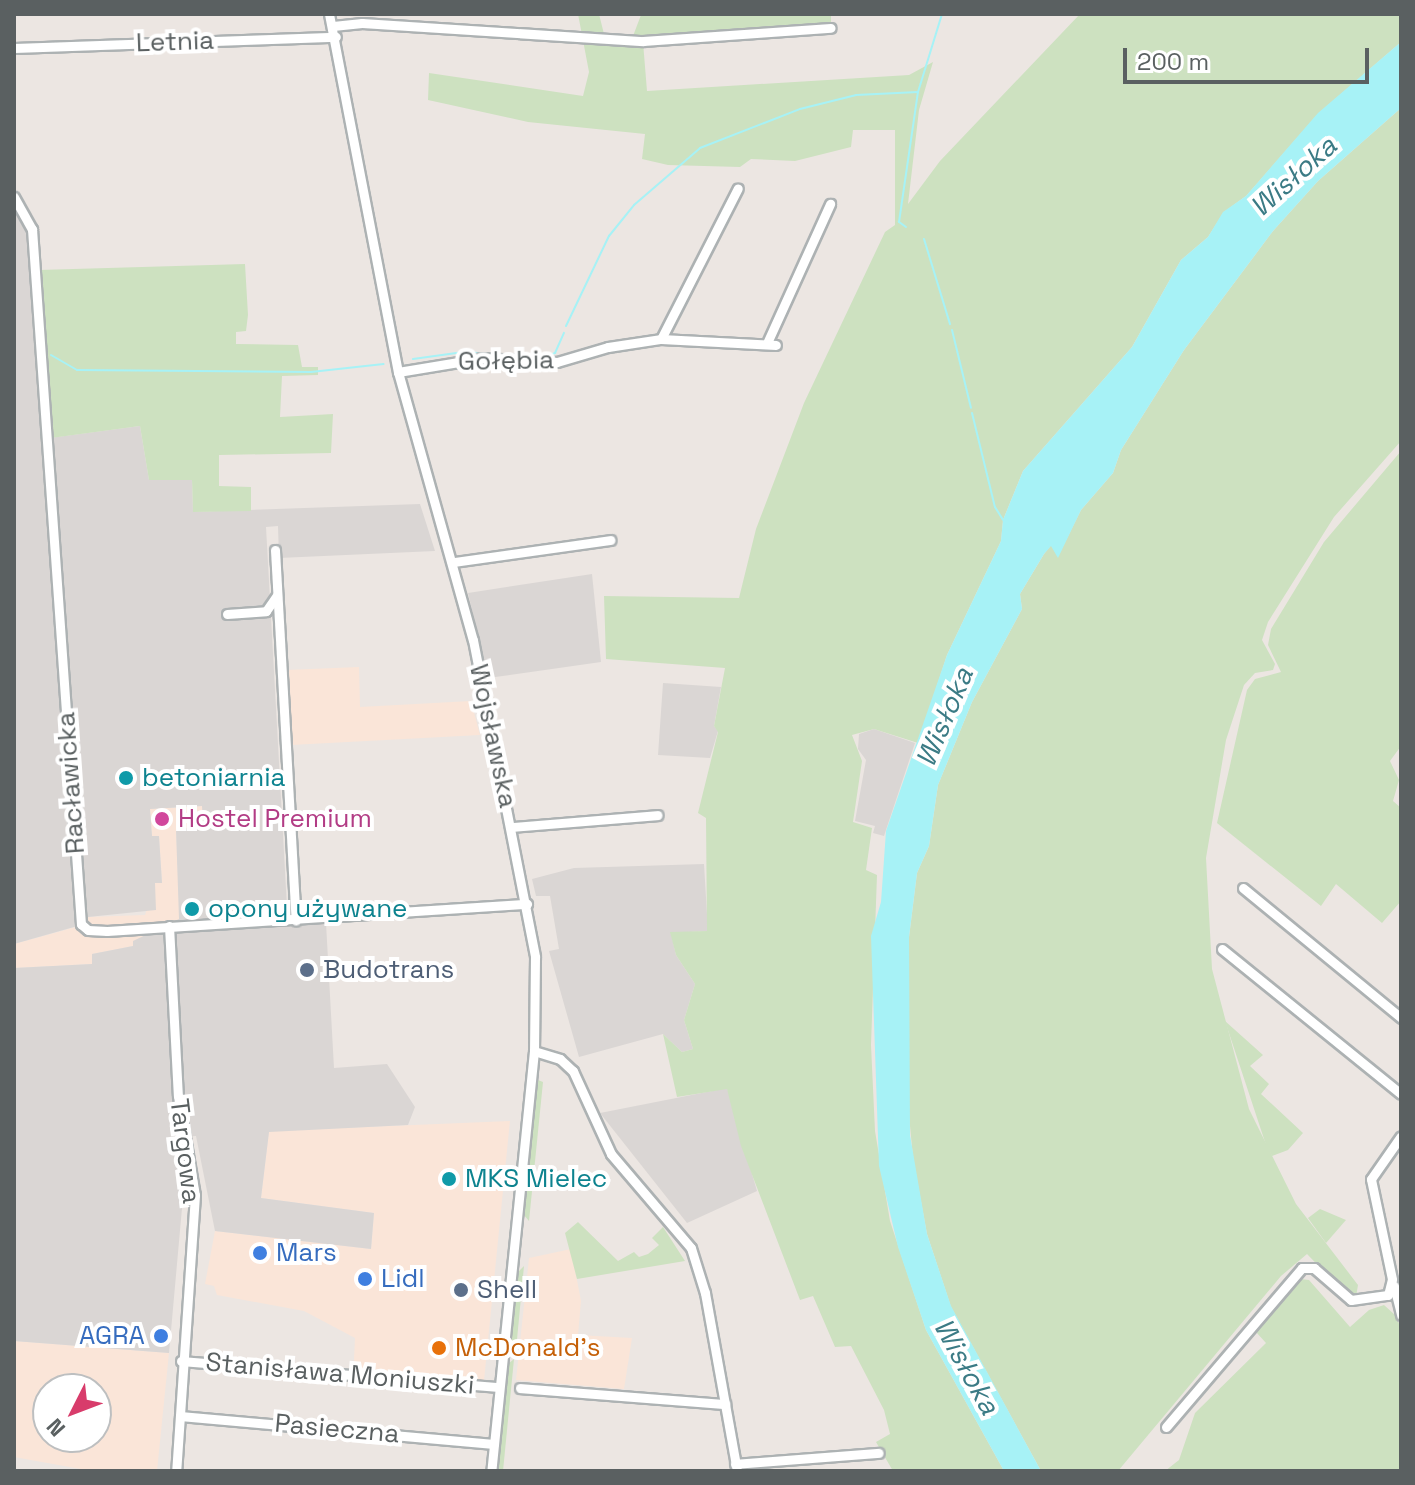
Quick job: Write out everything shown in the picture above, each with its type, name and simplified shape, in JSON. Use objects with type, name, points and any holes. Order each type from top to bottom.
[{"type":"street","name":"Wojsławska","points":[[329,14],[336,37],[398,372],[454,562],[512,827],[537,980],[534,1051],[491,1471]]},
{"type":"street","points":[[333,26],[362,23],[643,41],[831,28]]},
{"type":"street","name":"Letnia","points":[[14,48],[336,37]]},
{"type":"street","points":[[661,339],[738,188]]},
{"type":"street","name":"Racławicka","points":[[14,197],[32,229],[80,919],[93,931],[527,904]]},
{"type":"street","name":"Gołębia","points":[[398,372],[483,358],[557,362],[608,347],[661,339],[771,344],[830,204]]},
{"type":"street","points":[[454,562],[610,540]]},
{"type":"street","points":[[275,550],[296,920]]},
{"type":"street","points":[[227,614],[266,611],[277,595]]},
{"type":"street","points":[[512,827],[658,815]]},
{"type":"street","points":[[1243,888],[1401,1018]]},
{"type":"street","name":"Targowa","points":[[169,926],[178,1096],[195,1195],[181,1361],[176,1471]]},
{"type":"street","points":[[1222,949],[1401,1094]]},
{"type":"street","points":[[534,1051],[560,1059],[573,1071],[611,1154],[691,1248],[701,1269],[736,1468],[879,1453]]},
{"type":"street","points":[[1401,1136],[1371,1179],[1401,1315]]},
{"type":"street","points":[[1166,1427],[1302,1268],[1314,1268],[1351,1300],[1388,1295],[1396,1302]]},
{"type":"street","points":[[1388,1295],[1392,1279]]},
{"type":"street","name":"Stanisława Moniuszki","points":[[181,1361],[499,1387]]},
{"type":"street","points":[[520,1388],[725,1404]]},
{"type":"street","name":"Pasieczna","points":[[180,1416],[494,1444]]},
{"type":"shaded area","points":[[14,203],[28,228],[42,439],[140,426],[149,480],[192,480],[193,512],[420,504],[435,551],[279,558],[278,526],[266,527],[288,925],[326,923],[334,1068],[387,1064],[415,1107],[408,1125],[269,1132],[261,1198],[374,1213],[371,1249],[215,1231],[196,1136],[177,1137],[184,1186],[169,1353],[14,1341],[14,968],[92,964],[92,954],[133,946],[133,941],[179,919],[176,829],[203,827],[202,806],[150,809],[152,836],[159,836],[162,883],[155,883],[156,910],[88,917],[88,923],[14,944]]},
{"type":"shaded area","points":[[592,574],[601,662],[488,678],[468,593]]},
{"type":"shaded area","points":[[359,667],[360,707],[471,701],[480,735],[291,745],[286,670]]},
{"type":"shaded area","points":[[663,683],[721,687],[714,726],[718,731],[710,758],[658,755]]},
{"type":"shaded area","points":[[874,729],[915,743],[884,836],[873,833],[875,826],[855,821],[866,760],[858,749],[859,734]]},
{"type":"shaded area","points":[[203,806],[203,827],[176,829],[180,919],[133,946],[92,954],[92,964],[14,968],[14,944],[87,924],[87,917],[145,915],[155,883],[162,882],[159,836],[152,836],[150,809]]},
{"type":"shaded area","points":[[704,864],[708,931],[671,933],[676,955],[695,984],[684,1020],[693,1049],[682,1052],[663,1034],[579,1057],[549,951],[559,949],[550,896],[536,896],[532,879],[574,868]]},
{"type":"shaded area","points":[[727,1088],[757,1191],[687,1223],[600,1113]]},
{"type":"shaded area","points":[[510,1121],[483,1391],[353,1381],[355,1338],[304,1311],[217,1295],[214,1286],[205,1284],[215,1231],[371,1249],[374,1213],[261,1198],[269,1131]]},
{"type":"shaded area","points":[[571,1249],[581,1301],[578,1335],[632,1338],[624,1389],[516,1380],[529,1258]]},
{"type":"shaded area","points":[[14,1341],[169,1353],[157,1471],[92,1471],[14,1457]]},
{"type":"green space","points":[[578,14],[599,14],[604,34],[633,36],[641,15],[831,14],[831,28],[643,42],[647,91],[909,75],[933,62],[919,110],[908,204],[940,161],[1080,14],[1401,14],[1401,42],[1319,113],[1246,196],[1224,212],[1208,237],[1181,260],[1132,347],[1023,471],[1003,520],[1001,541],[947,655],[918,743],[874,729],[852,735],[862,761],[853,822],[872,828],[866,870],[877,875],[871,1045],[875,1131],[890,1221],[926,1330],[1004,1471],[893,1471],[876,1442],[890,1434],[884,1410],[851,1346],[835,1347],[813,1296],[800,1300],[741,1146],[727,1089],[677,1097],[663,1034],[682,1052],[693,1049],[684,1020],[695,984],[676,955],[670,932],[707,931],[706,818],[698,813],[718,732],[714,726],[725,668],[606,659],[604,596],[739,598],[756,529],[804,403],[885,232],[895,225],[895,130],[853,130],[851,147],[795,161],[751,159],[740,167],[668,165],[642,159],[645,134],[528,122],[428,100],[429,73],[583,96],[589,72]]},
{"type":"green space","points":[[1401,108],[1401,441],[1334,517],[1268,622],[1262,640],[1275,664],[1273,670],[1255,673],[1244,685],[1226,740],[1206,858],[1212,969],[1249,1109],[1296,1204],[1358,1285],[1356,1297],[1340,1288],[1307,1254],[1281,1276],[1118,1471],[1041,1471],[951,1307],[927,1234],[913,1158],[907,1094],[909,937],[917,873],[929,846],[938,785],[972,702],[1022,609],[1020,594],[1044,554],[1051,545],[1062,548],[1081,510],[1113,473],[1121,450],[1184,350],[1273,231],[1318,181]]},
{"type":"green space","points":[[245,264],[248,315],[246,331],[236,332],[236,344],[298,345],[302,367],[318,367],[318,375],[282,376],[280,417],[333,414],[331,453],[219,455],[219,486],[251,487],[251,511],[193,512],[192,480],[149,480],[140,426],[51,438],[39,270]]},
{"type":"green space","points":[[1401,451],[1401,746],[1390,761],[1399,780],[1393,801],[1401,808],[1401,901],[1382,923],[1336,884],[1321,906],[1217,823],[1247,690],[1255,679],[1281,672],[1268,645],[1271,629],[1324,542]]},
{"type":"green space","points":[[1225,1021],[1263,1055],[1250,1066],[1269,1084],[1261,1094],[1303,1133],[1288,1150],[1272,1156],[1266,1145]]},
{"type":"green space","points":[[538,1080],[543,1082],[529,1221],[523,1214]]},
{"type":"green space","points":[[1320,1209],[1346,1220],[1326,1243],[1308,1218]]},
{"type":"green space","points":[[578,1222],[618,1261],[634,1252],[639,1257],[648,1254],[659,1245],[652,1238],[663,1227],[685,1261],[577,1279],[565,1233]]},
{"type":"green space","points":[[524,1266],[516,1350],[510,1340],[517,1273]]},
{"type":"green space","points":[[1300,1279],[1309,1280],[1350,1327],[1369,1310],[1384,1305],[1395,1315],[1401,1328],[1401,1471],[1165,1471],[1179,1460],[1195,1413],[1266,1343],[1256,1332]]},
{"type":"green space","points":[[514,1359],[503,1471],[497,1471],[508,1364]]},
{"type":"water","name":"Wisłoka","points":[[1401,42],[1401,108],[1318,181],[1273,231],[1184,350],[1121,450],[1113,473],[1081,510],[1058,558],[1051,546],[1044,554],[1020,594],[1022,609],[972,702],[938,785],[929,846],[917,873],[909,937],[910,1135],[927,1234],[951,1306],[1041,1471],[1004,1471],[926,1330],[898,1247],[879,1166],[871,936],[881,902],[886,831],[947,655],[1001,541],[1003,520],[1023,471],[1132,347],[1181,260],[1208,237],[1223,212],[1246,196],[1318,113]]},
{"type":"waterway","points":[[906,227],[899,222],[918,92],[942,14]]},
{"type":"waterway","points":[[566,326],[609,236],[634,205],[700,148],[800,109],[856,95],[918,92]]},
{"type":"waterway","points":[[924,239],[950,324]]},
{"type":"waterway","points":[[952,330],[971,408]]},
{"type":"waterway","points":[[546,357],[555,353],[564,333]]},
{"type":"waterway","points":[[413,359],[464,352],[504,355]]},
{"type":"waterway","points":[[51,355],[77,370],[311,372],[384,364]]},
{"type":"waterway","points":[[510,355],[532,356]]},
{"type":"waterway","points":[[972,413],[995,507],[1003,520]]},
{"type":"place","name":"betoniarnia","points":[[126,778]]},
{"type":"place","name":"Hostel Premium","points":[[162,819]]},
{"type":"place","name":"opony używane","points":[[192,909]]},
{"type":"place","name":"Budotrans","points":[[307,970]]},
{"type":"place","name":"MKS Mielec","points":[[449,1179]]},
{"type":"place","name":"Mars","points":[[260,1253]]},
{"type":"place","name":"Lidl","points":[[365,1279]]},
{"type":"place","name":"Shell","points":[[461,1290]]},
{"type":"place","name":"AGRA","points":[[161,1336]]},
{"type":"place","name":"McDonald's","points":[[439,1348]]}]
